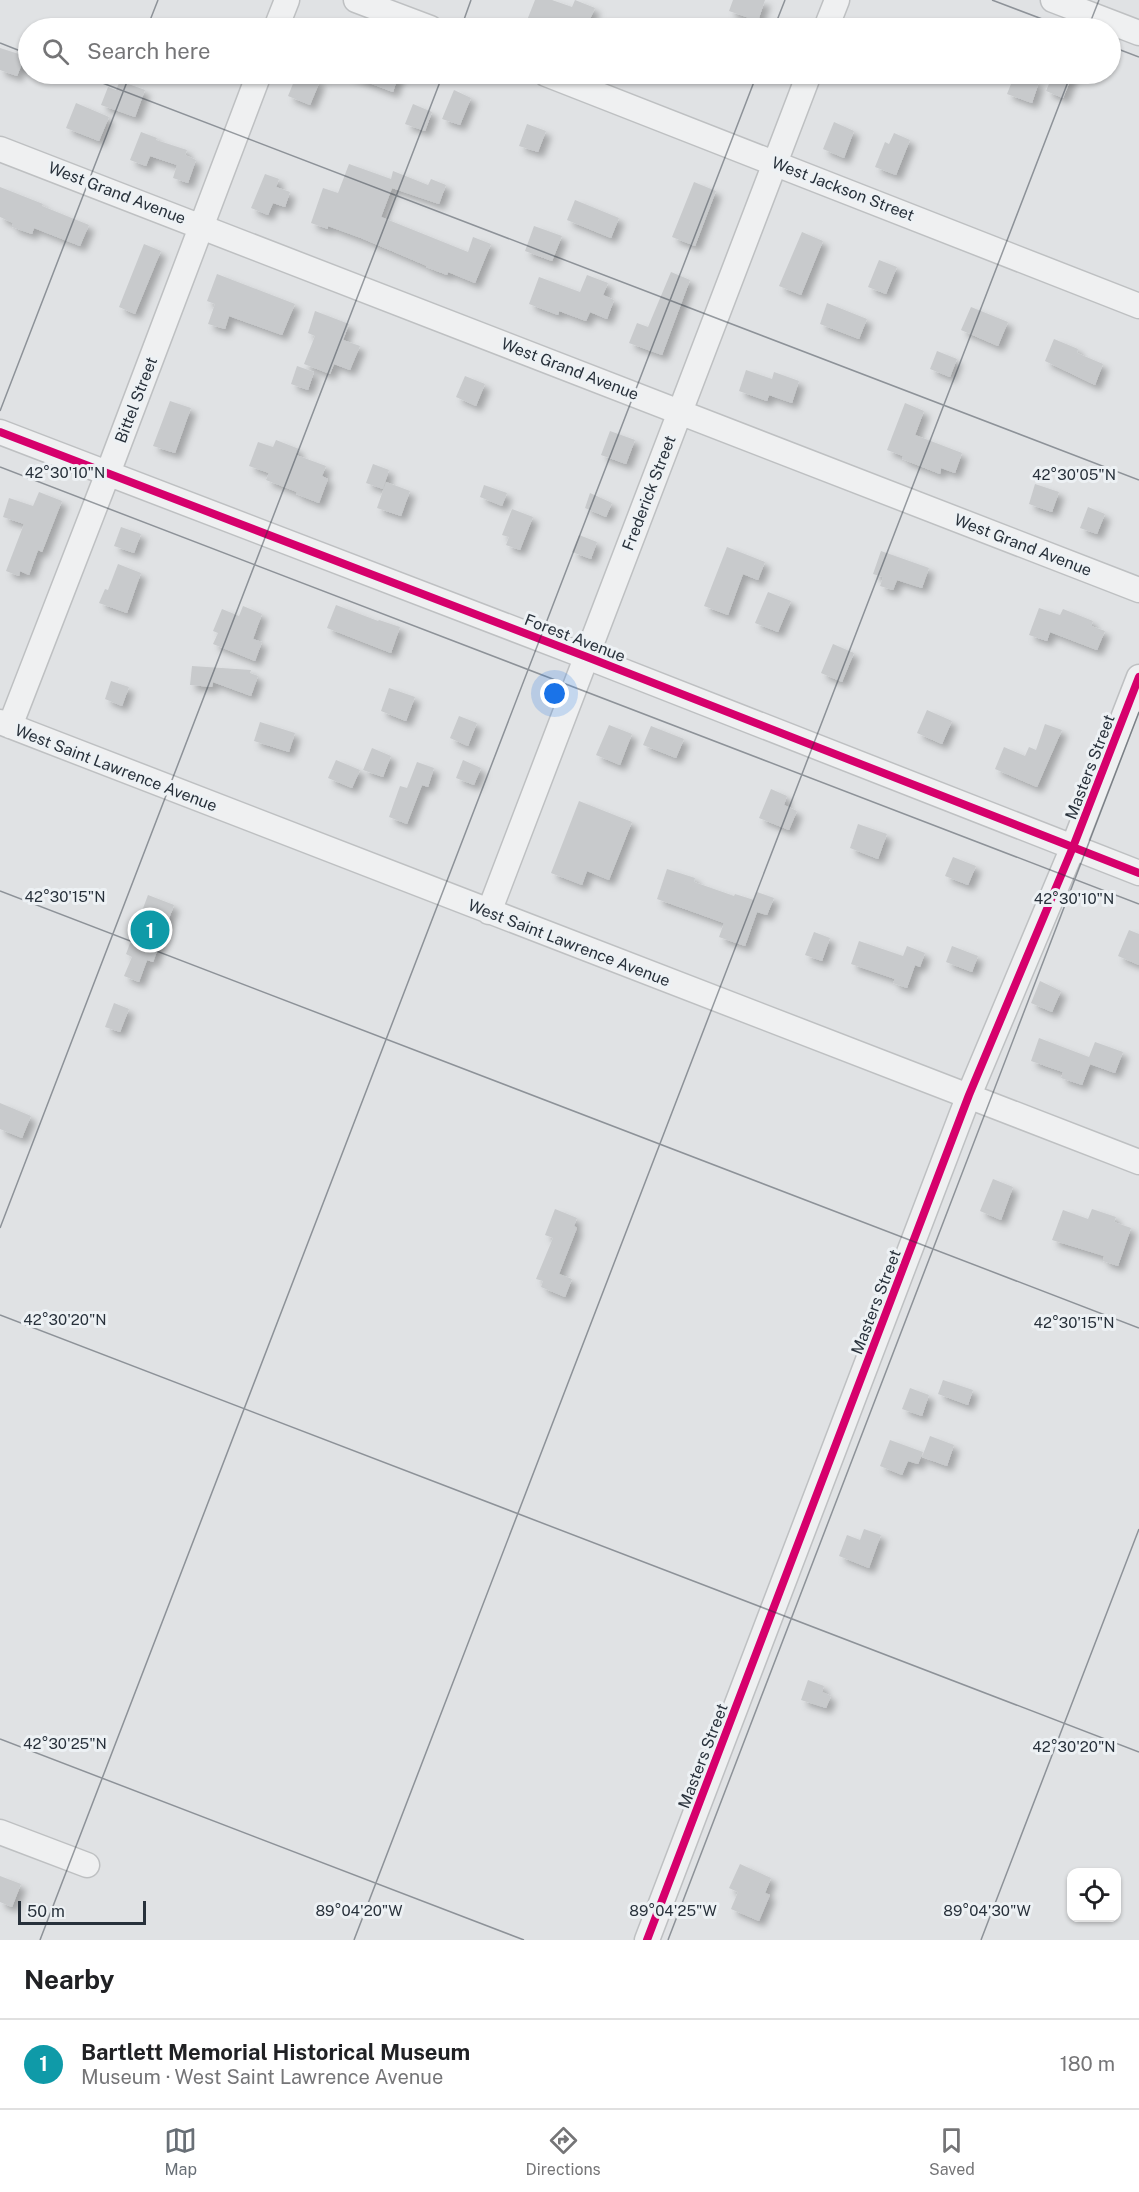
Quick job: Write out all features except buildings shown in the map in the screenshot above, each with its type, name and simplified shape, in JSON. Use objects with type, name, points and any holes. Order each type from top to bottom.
[{"type":"street","points":[[280,18],[287,0]]},
{"type":"street","points":[[357,0],[404,18]]},
{"type":"street","points":[[830,18],[837,0]]},
{"type":"street","points":[[1053,0],[1100,18]]},
{"type":"street","points":[[1121,26],[1139,33]]},
{"type":"street","name":"Bittel Street","points":[[5,724],[108,473],[255,84]]},
{"type":"street","name":"West Jackson Street","points":[[572,84],[1139,306]]},
{"type":"street","name":"Frederick Street","points":[[489,912],[805,84]]},
{"type":"street","name":"West Grand Avenue","points":[[0,149],[1139,591]]},
{"type":"street","name":"Forest Avenue","points":[[0,432],[587,657],[1139,873]]},
{"type":"street","name":"Masters Street","points":[[647,1940],[969,1095],[1073,847],[1139,677]]},
{"type":"street","name":"West Saint Lawrence Avenue","points":[[5,724],[1139,1162]]},
{"type":"street","points":[[0,1832],[87,1865]]},
{"type":"cycle path","points":[[0,432],[587,657],[1139,873]]},
{"type":"cycle path","points":[[647,1940],[969,1095],[1073,847],[1139,677]]},
{"type":"place","name":"Bartlett Memorial Historical Museum","points":[[150,930]]}]
